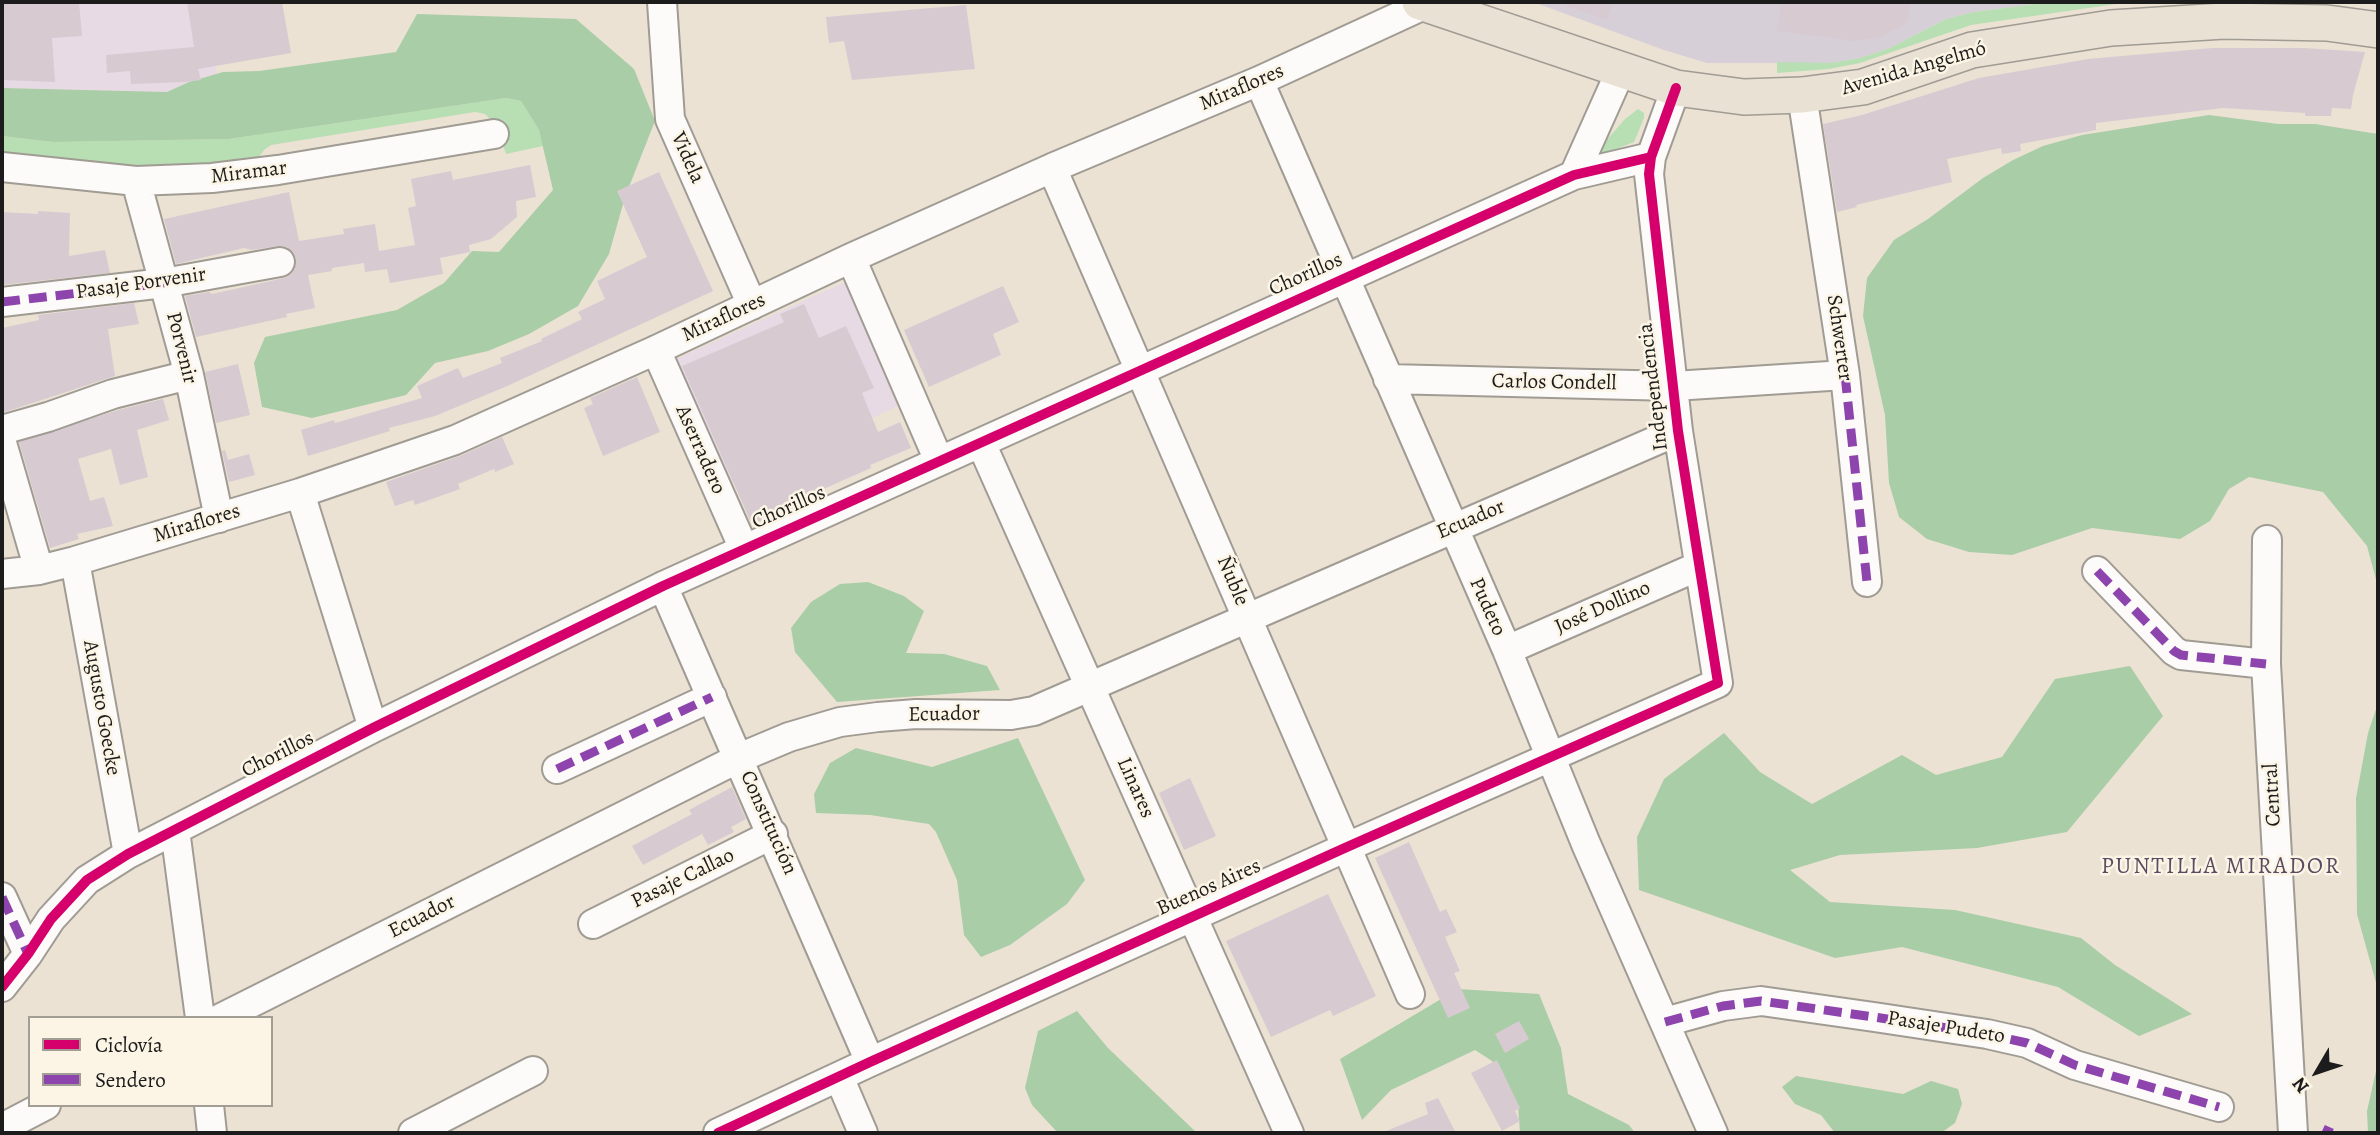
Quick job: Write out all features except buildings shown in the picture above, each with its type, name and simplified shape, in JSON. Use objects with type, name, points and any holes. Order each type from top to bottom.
[{"type":"main road","name":"Avenida Angelmó","points":[[1423,3],[1675,88],[1744,97],[1802,95],[1863,87],[1972,50],[2111,28],[2224,21],[2327,23],[2378,30]]},
{"type":"street","name":"Videla","points":[[662,2],[670,120],[752,305]]},
{"type":"street","name":"Miraflores","points":[[2,574],[39,570],[75,561],[300,493],[455,440],[1052,168],[1259,81],[1423,3]]},
{"type":"street","points":[[1574,175],[1621,70]]},
{"type":"street","name":"Pudeto","points":[[1259,81],[1507,650],[1550,758],[1713,1133]]},
{"type":"street","name":"Independencia","points":[[1675,88],[1651,157],[1650,192],[1678,431],[1718,683]]},
{"type":"street","name":"Schwerter","points":[[1802,95],[1845,375],[1867,582]]},
{"type":"street","name":"Miramar","points":[[2,167],[136,181],[247,175],[494,134]]},
{"type":"street","name":"Chorillos","points":[[2,987],[51,919],[87,880],[128,854],[373,728],[663,586],[1574,175],[1651,157]]},
{"type":"street","name":"Ñuble","points":[[1052,168],[1410,994]]},
{"type":"street","name":"Porvenir","points":[[136,181],[189,375],[219,518]]},
{"type":"street","points":[[852,258],[939,461]]},
{"type":"street","name":"Pasaje Porvenir","points":[[2,302],[164,283],[279,262]]},
{"type":"street","name":"Aserradero","points":[[656,350],[744,549]]},
{"type":"street","points":[[2,430],[127,390],[189,375]]},
{"type":"street","name":"Carlos Condell","points":[[1388,379],[1674,386],[1845,375]]},
{"type":"street","name":"Ecuador","points":[[225,1016],[739,758],[789,737],[840,722],[916,714],[1011,715],[1034,711],[1678,431]]},
{"type":"street","points":[[2,443],[39,570]]},
{"type":"street","name":"Linares","points":[[982,443],[1289,1133]]},
{"type":"street","points":[[300,493],[373,728]]},
{"type":"street","name":"Central","points":[[2267,540],[2266,664],[2293,1133]]},
{"type":"street","name":"Augusto Goecke","points":[[75,561],[128,854]]},
{"type":"street","name":"José Dollino","points":[[1507,650],[1699,566]]},
{"type":"street","points":[[2096,571],[2181,655],[2266,664]]},
{"type":"street","name":"Constitución","points":[[663,586],[870,1062]]},
{"type":"street","name":"Buenos Aires","points":[[718,1133],[1347,847],[1718,683]]},
{"type":"street","points":[[557,769],[712,697]]},
{"type":"street","points":[[175,830],[200,1016]]},
{"type":"street","name":"Pasaje Callao","points":[[593,924],[773,834]]},
{"type":"street","points":[[2,897],[28,954]]},
{"type":"street","name":"Pasaje Pudeto","points":[[1665,1022],[1723,1006],[1760,1001],[1937,1026],[2027,1043],[2075,1065],[2219,1107]]},
{"type":"street","points":[[413,1133],[533,1071]]},
{"type":"street","points":[[839,1077],[863,1133]]},
{"type":"street","points":[[2,1128],[42,1107]]},
{"type":"street","points":[[209,1107],[212,1133]]},
{"type":"shaded area","points":[[2,2],[203,2],[217,74],[167,92],[2,88]]},
{"type":"shaded area","points":[[1533,2],[2051,2],[1974,12],[1946,19],[1890,48],[1860,58],[1830,63],[1707,63]]},
{"type":"shaded area","points":[[845,282],[898,406],[728,485],[674,360]]},
{"type":"green space","points":[[2051,2],[2130,2],[1971,25],[1860,63],[1829,69],[1777,73],[1777,62],[1830,63],[1860,58],[1890,48],[1946,19],[1974,12]]},
{"type":"green space","points":[[417,14],[576,19],[634,69],[655,121],[625,197],[609,254],[578,306],[529,334],[488,351],[435,363],[406,395],[312,418],[262,407],[254,363],[265,337],[397,310],[444,283],[472,251],[499,252],[553,190],[539,130],[521,101],[506,98],[229,139],[53,142],[2,136],[2,88],[167,92],[223,72],[259,71],[396,52]]},
{"type":"green space","points":[[506,98],[521,101],[539,130],[543,146],[506,154],[496,125],[485,114],[475,112],[271,145],[253,165],[206,172],[2,158],[2,136],[53,142],[229,139]]},
{"type":"green space","points":[[1638,109],[1644,113],[1644,118],[1634,142],[1598,159],[1597,151],[1625,119]]},
{"type":"green space","points":[[2209,115],[2278,124],[2315,124],[2378,134],[2378,587],[2367,546],[2323,492],[2249,477],[2229,489],[2210,521],[2180,539],[2092,528],[2012,555],[1969,552],[1927,539],[1899,517],[1889,483],[1885,415],[1863,316],[1867,278],[1894,240],[2013,160],[2043,146],[2082,135]]},
{"type":"green space","points":[[868,582],[904,596],[924,611],[906,653],[944,654],[987,666],[1000,690],[837,702],[795,652],[791,628],[811,602],[840,584]]},
{"type":"green space","points":[[2130,666],[2163,716],[2067,832],[1977,848],[1840,855],[1790,870],[1830,902],[1955,910],[2081,938],[2115,965],[2192,1014],[2139,1036],[2058,987],[1902,947],[1835,958],[1639,890],[1637,837],[1664,779],[1724,733],[1760,772],[1812,804],[1902,755],[1936,775],[2002,757],[2055,679]]},
{"type":"green space","points":[[2378,703],[2378,990],[2357,914],[2356,798],[2368,733]]},
{"type":"green space","points":[[1018,738],[1085,880],[1067,904],[1010,945],[981,957],[964,935],[957,880],[936,832],[929,824],[870,815],[816,813],[814,794],[830,763],[856,748],[932,767]]},
{"type":"green space","points":[[1458,989],[1539,994],[1561,1048],[1568,1094],[1629,1125],[1635,1133],[1520,1133],[1518,1105],[1492,1061],[1475,1050],[1391,1090],[1362,1120],[1340,1059]]},
{"type":"green space","points":[[1077,1011],[1108,1048],[1197,1133],[1058,1133],[1032,1105],[1025,1088],[1038,1031]]},
{"type":"green space","points":[[2378,1062],[2378,1133],[2368,1133],[2367,1111]]},
{"type":"green space","points":[[1796,1076],[1903,1094],[1931,1081],[1958,1089],[1962,1104],[1955,1123],[1941,1133],[1835,1133],[1821,1115],[1795,1104],[1782,1087]]},
{"type":"marked path","points":[[2,302],[164,283]]},
{"type":"marked path","points":[[1845,375],[1867,582]]},
{"type":"marked path","points":[[2097,571],[2174,651],[2181,655],[2266,664]]},
{"type":"marked path","points":[[557,769],[712,697]]},
{"type":"marked path","points":[[2,897],[28,954]]},
{"type":"marked path","points":[[1665,1022],[1723,1006],[1761,1001],[1987,1034],[2027,1043],[2075,1065],[2219,1107]]},
{"type":"marked path","points":[[2323,1129],[2332,1133]]},
{"type":"cycle path","points":[[718,1133],[1347,847],[1718,683],[1678,431],[1649,174],[1651,157],[1676,88]]},
{"type":"cycle path","points":[[2,987],[51,919],[87,880],[128,854],[373,728],[663,586],[1574,175],[1651,157]]},
{"type":"district","name":"PUNTILLA MIRADOR","points":[[2221,867]]}]
